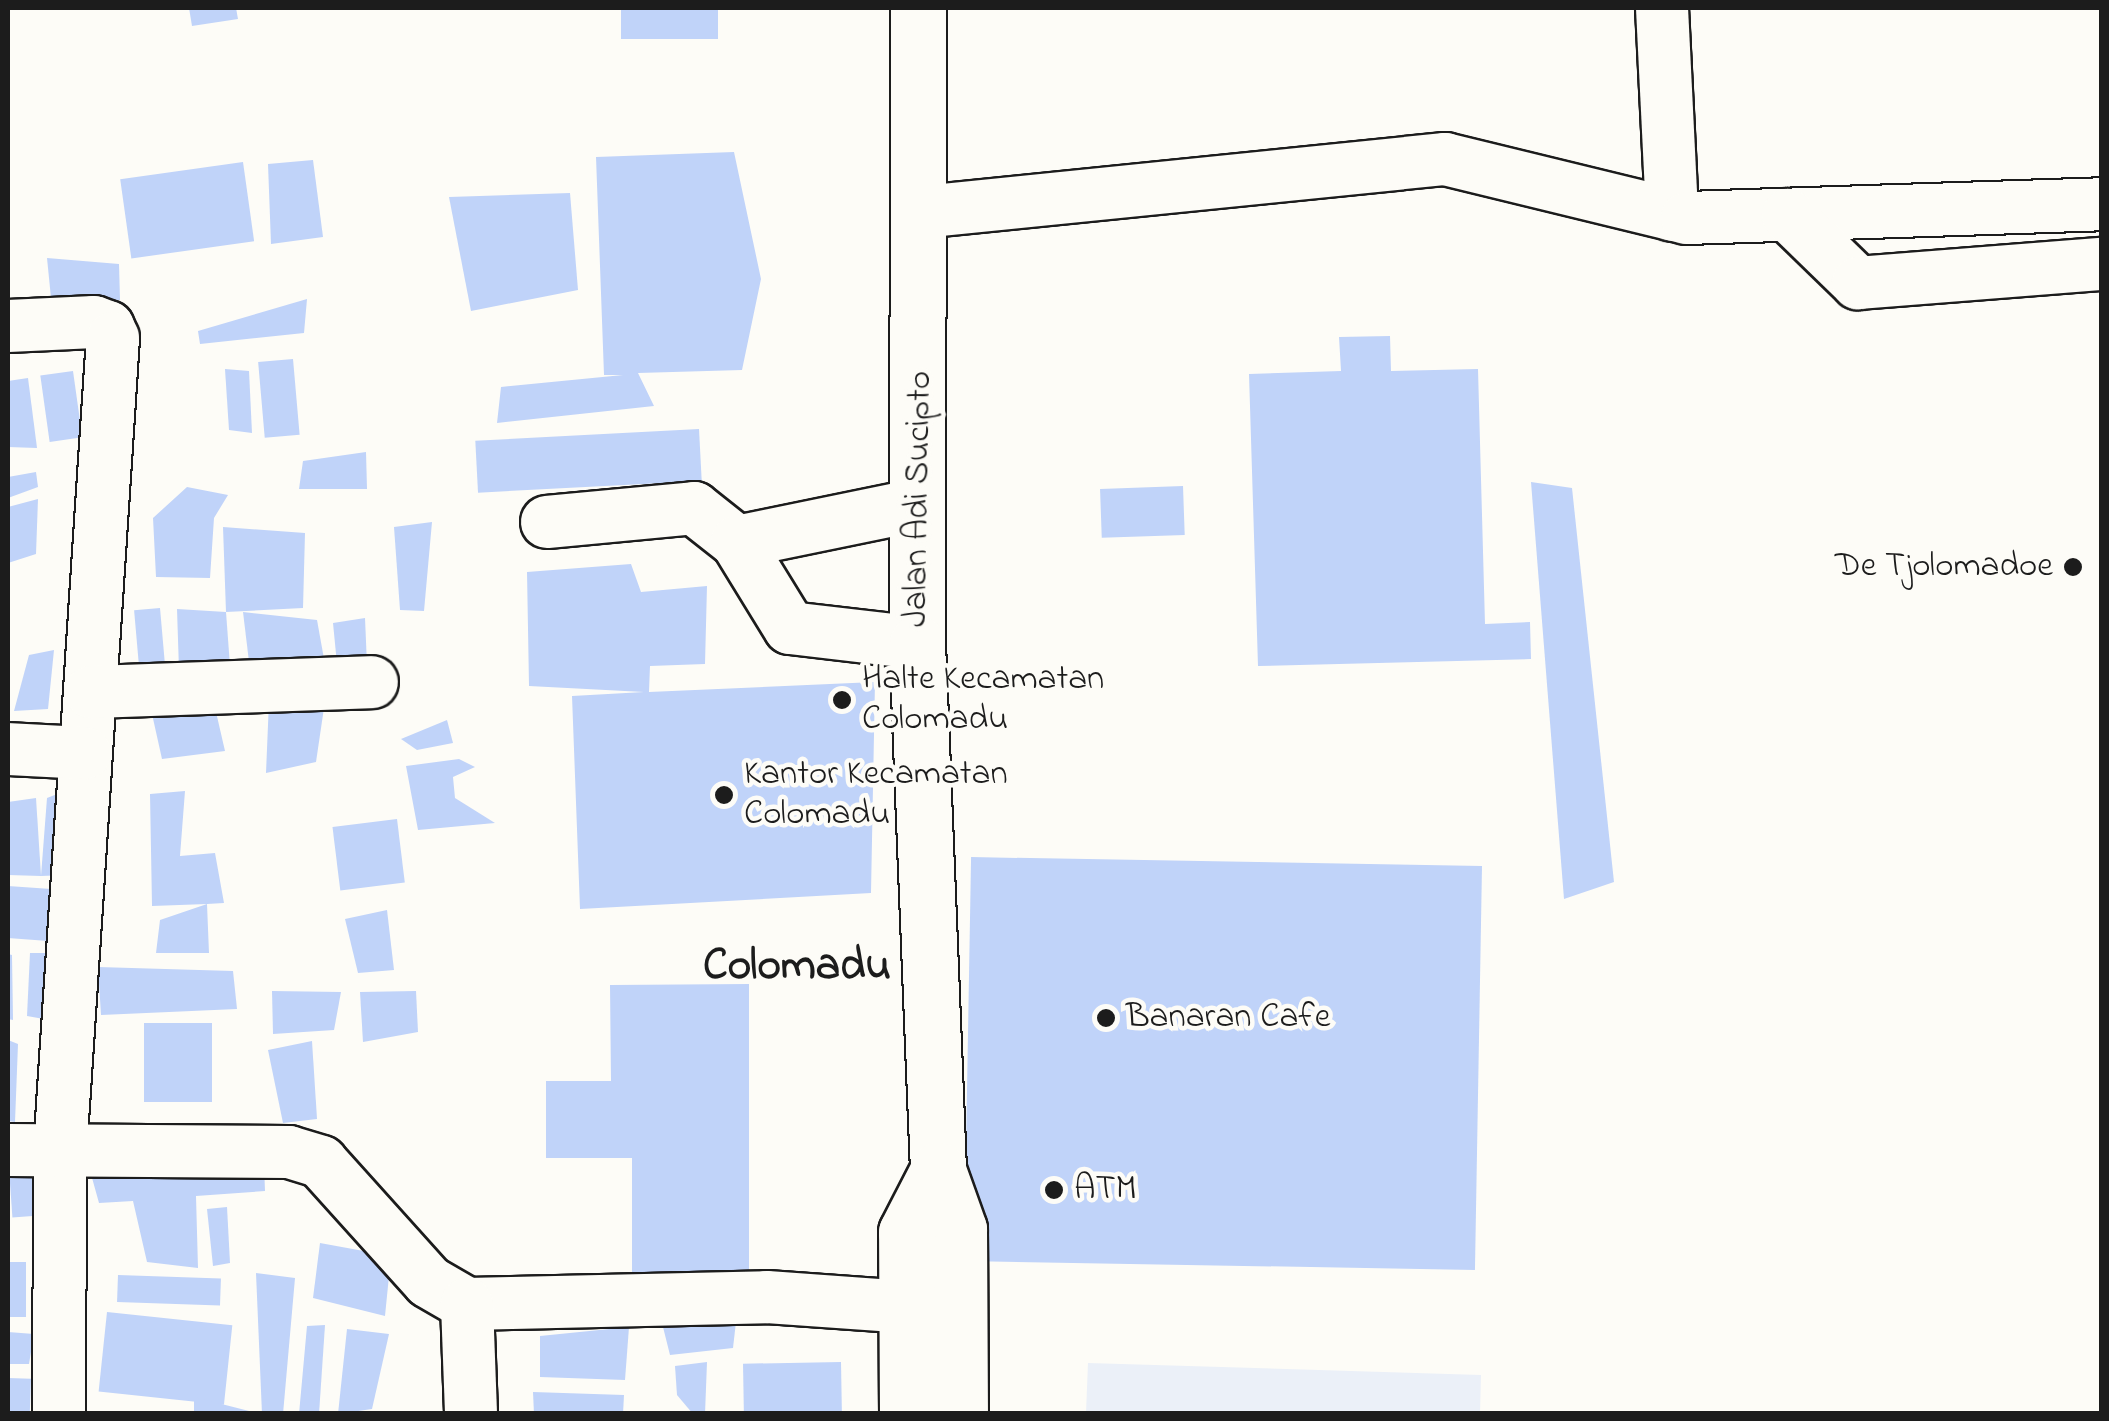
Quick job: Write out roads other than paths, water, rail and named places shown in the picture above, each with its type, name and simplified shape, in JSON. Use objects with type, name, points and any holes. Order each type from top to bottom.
[{"type":"highway","name":"Jalan Adi Sucipto","points":[[918,8],[922,212],[917,643],[938,1170],[959,1229],[960,1414]]},
{"type":"highway","name":"Jalan Adi Sucipto","points":[[907,1414],[906,1232],[938,1170]]},
{"type":"street","points":[[1662,8],[1672,215]]},
{"type":"street","points":[[922,212],[1445,159],[1672,215],[2102,204]]},
{"type":"street","points":[[1788,215],[1858,282],[2102,264]]},
{"type":"street","points":[[8,326],[94,322],[108,327],[112,338],[60,1152],[58,1414]]},
{"type":"street","points":[[736,542],[918,505]]},
{"type":"street","points":[[548,522],[694,508],[736,542],[790,628],[917,643]]},
{"type":"street","points":[[91,692],[372,682]]},
{"type":"street","points":[[8,749],[86,753]]},
{"type":"street","points":[[8,1150],[289,1152],[321,1162],[430,1282],[468,1304],[767,1297],[906,1307]]},
{"type":"street","points":[[468,1304],[470,1414]]},
{"type":"place","name":"De Tjolomadoe","points":[[2073,567]]},
{"type":"place","name":"Halte Kecamatan Colomadu","points":[[842,700]]},
{"type":"place","name":"Kantor Kecamatan Colomadu","points":[[724,795]]},
{"type":"place","name":"Banaran Cafe","points":[[1106,1018]]},
{"type":"place","name":"ATM","points":[[1054,1190]]},
{"type":"district","name":"Colomadu","points":[[797,968]]}]
